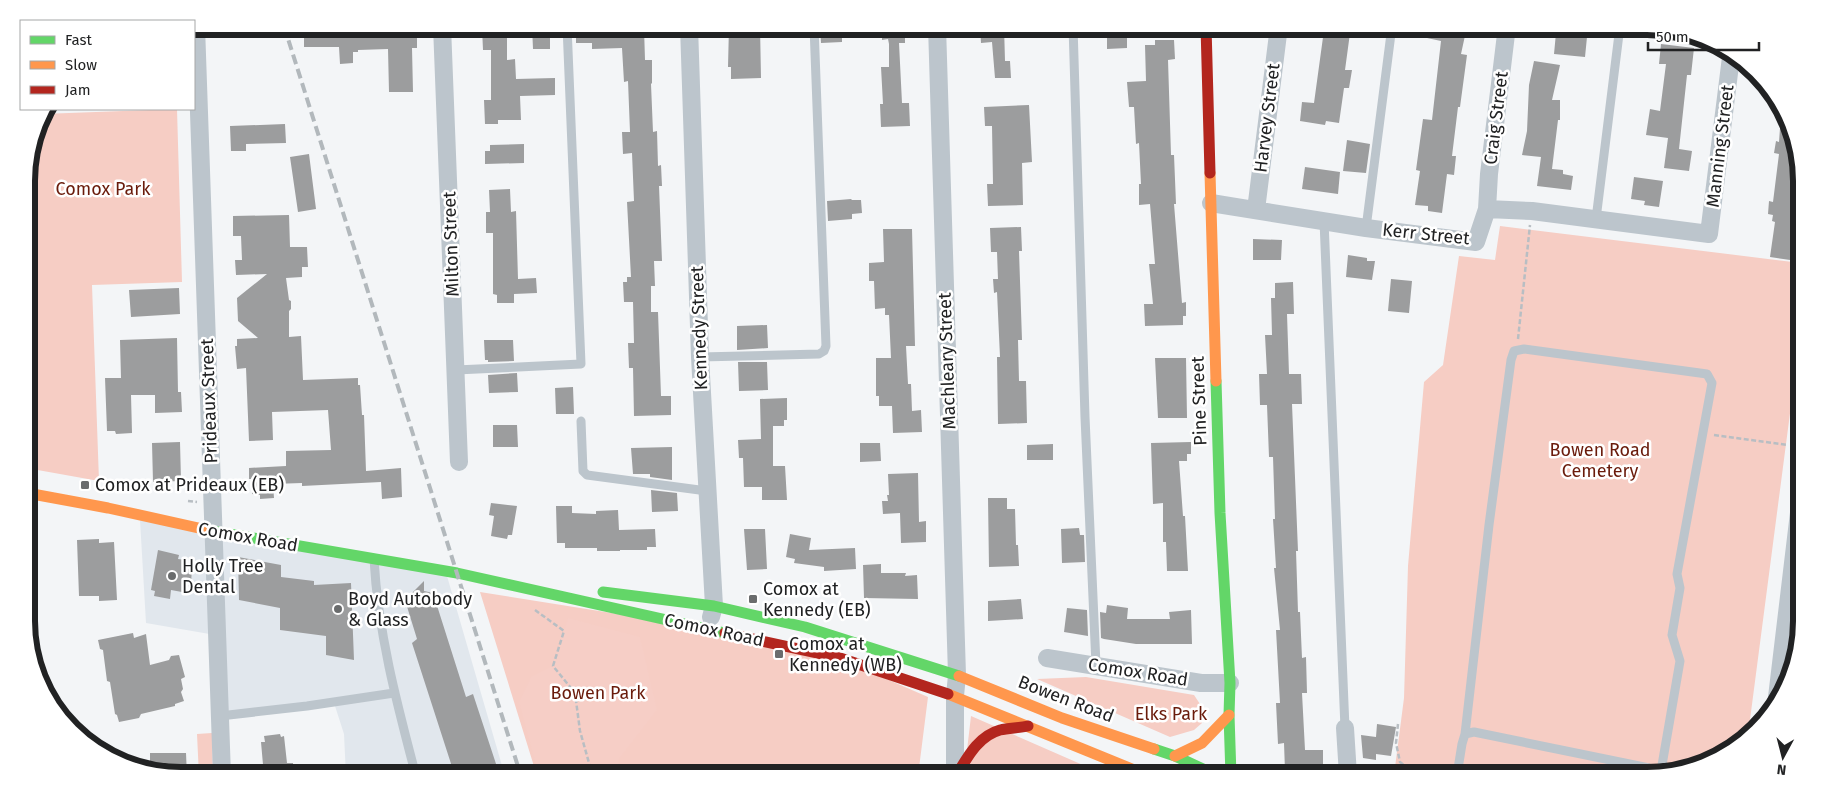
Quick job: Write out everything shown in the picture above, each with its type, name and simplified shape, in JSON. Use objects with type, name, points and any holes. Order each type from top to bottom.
[{"type":"main road","name":"Pine Street","points":[[1206,35],[1220,513],[1230,683],[1231,767]]},
{"type":"main road","name":"Comox Road","points":[[35,495],[108,508],[213,531],[470,576],[840,658],[955,696]]},
{"type":"main road","name":"Comox Road","points":[[470,576],[575,588]]},
{"type":"main road","name":"Comox Road","points":[[595,590],[714,606],[805,627],[957,674]]},
{"type":"main road","name":"Bowen Road","points":[[957,674],[1062,718],[1175,756],[1199,767]]},
{"type":"main road","points":[[955,696],[1127,767]]},
{"type":"main road","points":[[1175,756],[1202,743],[1229,715]]},
{"type":"main road","points":[[962,767],[973,749],[990,735],[999,730],[1028,726]]},
{"type":"street","name":"Prideaux Street","points":[[196,35],[222,767]]},
{"type":"street","name":"Milton Street","points":[[442,35],[459,462]]},
{"type":"street","name":"Kennedy Street","points":[[689,35],[700,357],[714,606],[709,630]]},
{"type":"street","name":"Machleary Street","points":[[937,35],[957,674],[955,696],[956,767]]},
{"type":"street","name":"Harvey Street","points":[[1256,210],[1277,35]]},
{"type":"street","name":"Craig Street","points":[[1487,209],[1489,174],[1506,35]]},
{"type":"street","name":"Manning Street","points":[[1709,234],[1730,62]]},
{"type":"street","name":"Kerr Street","points":[[1211,203],[1366,228],[1476,242],[1487,209],[1532,211],[1709,234]]},
{"type":"street","points":[[1781,678],[1793,629]]},
{"type":"street","name":"Comox Road","points":[[1047,658],[1201,683],[1230,683]]},
{"type":"street","points":[[1345,728],[1347,767]]},
{"type":"lane","points":[[456,370],[581,364],[567,35]]},
{"type":"lane","points":[[700,357],[819,354],[824,352],[826,346],[814,35]]},
{"type":"lane","points":[[1073,35],[1085,417],[1096,665]]},
{"type":"lane","points":[[1366,228],[1391,35]]},
{"type":"lane","points":[[1596,219],[1619,35]]},
{"type":"lane","points":[[1324,220],[1345,728]]},
{"type":"lane","points":[[1458,767],[1465,734],[1489,525],[1511,360],[1514,351],[1524,349],[1707,374],[1712,382],[1677,574],[1680,588],[1672,635],[1680,661],[1663,766]]},
{"type":"lane","points":[[581,421],[583,471],[587,475],[707,491]]},
{"type":"lane","points":[[374,559],[376,598],[394,692],[414,767]]},
{"type":"lane","points":[[220,716],[307,706],[394,692]]},
{"type":"lane","points":[[1465,734],[1474,732],[1634,767]]},
{"type":"path","points":[[1517,351],[1532,211]]},
{"type":"path","points":[[1703,434],[1788,445]]},
{"type":"path","points":[[533,609],[564,631],[553,666],[575,693],[580,731],[590,767]]},
{"type":"path","points":[[1398,724],[1396,744],[1400,762],[1404,765],[1416,767]]},
{"type":"shaded area","points":[[140,520],[447,576],[502,767],[346,767],[344,734],[335,706],[228,713],[221,636],[146,623]]},
{"type":"green space","name":"Comox Park","points":[[177,110],[182,282],[92,285],[99,481],[35,470],[35,172],[40,144],[52,114]]},
{"type":"green space","name":"Bowen Road Cemetery","points":[[1500,226],[1793,262],[1793,390],[1749,725],[1736,737],[1703,756],[1656,767],[1395,767],[1404,698],[1408,566],[1424,382],[1443,365],[1459,256],[1495,260]]},
{"type":"green space","name":"Bowen Park","points":[[480,592],[806,644],[928,697],[919,767],[534,767]]},
{"type":"green space","points":[[568,618],[640,637],[657,710],[619,759],[618,767],[537,767],[519,702],[531,677],[553,666]]},
{"type":"green space","name":"Elks Park","points":[[1086,677],[1194,695],[1204,710],[1202,723],[1194,730],[1170,737],[1037,679]]},
{"type":"green space","points":[[971,716],[1087,767],[965,767]]},
{"type":"green space","points":[[212,733],[213,767],[199,767],[197,734]]},
{"type":"building","points":[[304,35],[417,35],[417,48],[412,48],[413,92],[389,92],[388,49],[358,50],[358,52],[353,52],[353,63],[340,64],[339,47],[304,47]]},
{"type":"building","points":[[482,35],[507,35],[507,60],[515,59],[516,79],[555,78],[555,95],[520,96],[521,120],[498,120],[498,124],[485,124],[484,100],[491,100],[491,50],[483,50]]},
{"type":"building","points":[[532,35],[550,35],[550,49],[533,49]]},
{"type":"building","points":[[576,35],[644,35],[645,60],[652,60],[653,132],[657,131],[658,166],[661,165],[662,186],[659,186],[662,261],[654,261],[655,286],[651,286],[651,312],[658,312],[661,396],[671,396],[671,415],[634,416],[633,368],[629,368],[628,343],[634,343],[633,302],[624,302],[623,282],[627,282],[627,277],[631,277],[627,202],[634,201],[632,153],[623,154],[622,132],[630,132],[628,81],[624,82],[622,48],[592,49],[592,43],[576,43]]},
{"type":"building","points":[[729,35],[760,35],[761,78],[731,79],[731,67],[728,67]]},
{"type":"building","points":[[821,35],[842,35],[842,42],[821,43]]},
{"type":"building","points":[[882,35],[905,35],[905,43],[899,43],[902,103],[909,103],[910,126],[881,127],[880,104],[883,104],[881,67],[889,67],[888,39],[882,40]]},
{"type":"building","points":[[981,35],[1004,35],[1005,61],[1010,61],[1011,78],[995,78],[992,42],[981,43]]},
{"type":"building","points":[[1107,35],[1127,35],[1127,48],[1107,49]]},
{"type":"building","points":[[1323,35],[1350,35],[1345,70],[1352,70],[1349,88],[1344,88],[1339,123],[1326,121],[1325,125],[1300,121],[1302,102],[1314,103]]},
{"type":"building","points":[[1428,35],[1465,35],[1461,54],[1467,55],[1452,156],[1456,156],[1454,175],[1447,174],[1442,213],[1428,211],[1428,206],[1415,205],[1420,171],[1416,170],[1423,119],[1432,120],[1441,41],[1427,38]]},
{"type":"building","points":[[1556,35],[1587,37],[1585,57],[1554,54]]},
{"type":"building","points":[[1155,40],[1174,40],[1175,59],[1168,60],[1171,155],[1174,155],[1176,204],[1174,204],[1182,303],[1186,302],[1186,316],[1183,316],[1183,325],[1145,326],[1144,304],[1153,304],[1149,264],[1155,264],[1150,204],[1139,205],[1139,184],[1141,184],[1139,143],[1136,144],[1134,107],[1129,107],[1127,82],[1146,81],[1145,45],[1155,45]]},
{"type":"building","points":[[1661,44],[1694,48],[1691,75],[1687,75],[1679,149],[1692,151],[1689,171],[1664,168],[1668,138],[1646,135],[1650,109],[1660,111],[1666,64],[1659,64]]},
{"type":"building","points":[[1534,61],[1560,65],[1552,100],[1560,100],[1560,120],[1558,120],[1552,169],[1563,170],[1563,174],[1573,176],[1571,190],[1537,186],[1541,157],[1522,155],[1527,131],[1529,85]]},
{"type":"building","points":[[1029,105],[1032,162],[1022,163],[1023,205],[988,206],[987,184],[993,184],[992,126],[985,126],[984,107]]},
{"type":"building","points":[[1780,122],[1792,162],[1793,260],[1770,257],[1775,222],[1772,221],[1773,215],[1768,214],[1769,201],[1773,202],[1779,154],[1774,153],[1776,141],[1779,142]]},
{"type":"building","points":[[285,124],[286,143],[246,144],[246,151],[231,151],[230,126]]},
{"type":"building","points":[[1347,140],[1370,144],[1366,173],[1343,171]]},
{"type":"building","points":[[524,144],[524,163],[485,164],[485,151],[490,151],[490,145]]},
{"type":"building","points":[[309,154],[316,209],[298,212],[290,157]]},
{"type":"building","points":[[1305,167],[1340,172],[1338,194],[1302,189]]},
{"type":"building","points":[[1634,177],[1663,181],[1659,207],[1644,205],[1645,201],[1631,199]]},
{"type":"building","points":[[510,189],[511,212],[516,211],[518,279],[536,278],[537,293],[514,294],[514,303],[497,303],[497,295],[493,294],[493,233],[486,233],[486,212],[490,212],[489,190]]},
{"type":"building","points":[[861,200],[862,213],[852,214],[852,219],[828,221],[827,201]]},
{"type":"building","points":[[289,215],[290,247],[307,247],[308,267],[302,267],[302,277],[286,278],[289,300],[291,301],[289,337],[301,336],[303,380],[358,378],[362,415],[364,415],[366,471],[401,468],[402,497],[382,499],[381,482],[302,486],[302,483],[273,484],[274,498],[260,499],[260,495],[252,494],[252,479],[249,479],[249,468],[286,466],[286,451],[331,450],[328,410],[272,412],[273,440],[249,441],[246,368],[237,369],[235,346],[237,346],[237,339],[258,338],[238,321],[237,298],[267,274],[236,275],[235,260],[242,260],[241,236],[233,236],[233,216]]},
{"type":"building","points":[[1021,227],[1022,251],[1019,251],[1022,340],[1018,340],[1019,381],[1026,381],[1027,423],[998,424],[997,357],[1000,357],[997,292],[994,293],[993,279],[998,279],[997,252],[991,252],[990,228]]},
{"type":"building","points":[[883,229],[912,229],[915,346],[906,346],[908,384],[911,384],[912,411],[921,410],[922,432],[893,433],[892,406],[879,406],[879,396],[876,396],[876,358],[891,358],[889,315],[885,315],[885,308],[875,309],[874,281],[869,281],[869,263],[884,262]]},
{"type":"building","points":[[1253,239],[1282,240],[1281,260],[1253,260]]},
{"type":"building","points":[[1348,255],[1367,258],[1367,261],[1375,261],[1372,280],[1346,277]]},
{"type":"building","points":[[1391,279],[1412,281],[1409,313],[1388,311]]},
{"type":"building","points":[[1293,282],[1294,314],[1287,314],[1289,374],[1301,374],[1302,404],[1292,404],[1298,551],[1296,551],[1298,612],[1300,612],[1302,658],[1306,657],[1307,693],[1302,693],[1305,750],[1323,750],[1323,767],[1285,767],[1284,743],[1278,744],[1276,703],[1280,703],[1276,630],[1280,630],[1274,568],[1276,568],[1273,519],[1275,519],[1273,457],[1269,457],[1267,405],[1260,405],[1259,374],[1267,374],[1265,335],[1272,335],[1271,298],[1275,298],[1275,283]]},
{"type":"building","points":[[179,288],[180,314],[131,317],[129,290]]},
{"type":"building","points":[[767,325],[768,348],[737,350],[737,326]]},
{"type":"building","points":[[177,338],[178,392],[181,392],[182,412],[155,413],[155,395],[131,395],[132,433],[116,434],[115,431],[107,431],[105,378],[121,378],[120,340]]},
{"type":"building","points":[[484,340],[513,340],[514,361],[488,362],[488,360],[485,360]]},
{"type":"building","points":[[1155,358],[1186,358],[1187,418],[1158,418]]},
{"type":"building","points":[[738,362],[767,362],[768,390],[739,391]]},
{"type":"building","points":[[517,373],[518,392],[489,393],[488,375]]},
{"type":"building","points":[[573,387],[574,414],[556,414],[555,388]]},
{"type":"building","points":[[787,398],[787,420],[784,420],[784,426],[773,426],[773,466],[785,466],[787,500],[762,500],[762,487],[744,487],[743,458],[739,458],[738,440],[761,439],[760,399]]},
{"type":"building","points":[[493,425],[517,425],[518,447],[493,447]]},
{"type":"building","points":[[180,442],[181,481],[153,482],[152,443]]},
{"type":"building","points":[[1191,442],[1191,454],[1187,454],[1187,461],[1179,461],[1188,571],[1167,571],[1166,542],[1163,542],[1163,503],[1153,504],[1151,443]]},
{"type":"building","points":[[860,443],[880,443],[881,461],[860,462]]},
{"type":"building","points":[[1053,444],[1053,460],[1027,460],[1027,445]]},
{"type":"building","points":[[672,447],[672,480],[650,477],[650,474],[633,474],[631,448]]},
{"type":"building","points":[[918,473],[919,522],[926,521],[926,542],[901,543],[900,513],[883,514],[882,501],[888,501],[887,495],[889,495],[888,474]]},
{"type":"building","points":[[651,490],[677,493],[678,511],[652,512]]},
{"type":"building","points":[[988,498],[1007,498],[1007,509],[1015,509],[1016,545],[1018,545],[1019,566],[989,567]]},
{"type":"building","points":[[491,503],[517,506],[512,535],[508,535],[507,539],[491,536],[494,516],[489,515]]},
{"type":"building","points":[[556,506],[572,506],[572,513],[596,514],[596,511],[618,510],[619,530],[655,529],[656,547],[647,547],[647,550],[620,551],[597,551],[597,548],[565,548],[565,543],[557,543]]},
{"type":"building","points":[[1079,528],[1080,535],[1084,535],[1085,562],[1062,563],[1061,529]]},
{"type":"building","points":[[744,529],[765,529],[767,569],[747,570]]},
{"type":"building","points":[[790,534],[811,538],[809,550],[855,548],[856,569],[824,571],[824,567],[794,563],[795,559],[786,557]]},
{"type":"building","points":[[99,539],[99,543],[114,542],[117,600],[99,601],[99,596],[79,596],[77,540]]},
{"type":"building","name":"Holly Tree Dental","points":[[158,550],[179,555],[178,559],[186,560],[185,563],[192,567],[191,584],[182,592],[171,590],[170,599],[154,596],[155,591],[151,590]]},
{"type":"building","points":[[238,557],[281,565],[281,577],[314,581],[314,585],[351,583],[354,660],[326,655],[326,636],[280,630],[280,608],[239,600]]},
{"type":"building","points":[[881,564],[881,573],[906,573],[905,576],[917,575],[918,599],[864,598],[863,565]]},
{"type":"building","points":[[424,581],[424,591],[433,593],[466,697],[473,694],[497,767],[452,767],[412,643],[417,639],[405,600]]},
{"type":"building","points":[[1021,599],[1023,619],[988,621],[988,601]]},
{"type":"building","points":[[1107,605],[1128,608],[1127,619],[1170,619],[1169,612],[1191,610],[1192,644],[1136,644],[1101,638],[1100,612],[1106,613]]},
{"type":"building","points":[[1067,608],[1087,610],[1088,636],[1064,632]]},
{"type":"building","points":[[133,633],[134,638],[146,634],[150,665],[169,660],[171,656],[179,655],[185,677],[181,679],[183,689],[181,692],[184,701],[175,704],[175,706],[141,714],[139,718],[119,722],[115,714],[110,682],[107,681],[103,650],[100,649],[98,640]]},
{"type":"building","points":[[1377,724],[1396,727],[1391,756],[1376,754],[1376,760],[1363,758],[1361,735],[1376,737]]},
{"type":"building","points":[[280,734],[281,737],[284,736],[287,763],[293,763],[293,767],[263,767],[261,742],[265,742],[264,736]]},
{"type":"building","points":[[150,753],[186,753],[187,767],[172,767],[150,763]]},
{"type":"railway","points":[[287,35],[518,767]]},
{"type":"traffic: fast","points":[[1216,381],[1220,513],[1230,683],[1231,767]]},
{"type":"traffic: fast","points":[[212,531],[457,573],[725,633]]},
{"type":"traffic: fast","points":[[603,592],[714,606],[805,627],[959,676]]},
{"type":"traffic: fast","points":[[1154,749],[1199,767]]},
{"type":"traffic: slow","points":[[1210,173],[1216,381]]},
{"type":"traffic: slow","points":[[35,494],[108,508],[212,531]]},
{"type":"traffic: slow","points":[[959,676],[1062,718],[1154,749]]},
{"type":"traffic: slow","points":[[948,694],[1127,767]]},
{"type":"traffic: slow","points":[[1175,756],[1202,743],[1229,715]]},
{"type":"traffic: jam","points":[[1206,35],[1210,173]]},
{"type":"traffic: jam","points":[[725,633],[840,658],[948,694]]},
{"type":"traffic: jam","points":[[961,767],[974,748],[985,737],[1000,730],[1028,726]]},
{"type":"place","name":"Comox at Prideaux (EB)","points":[[85,485]]},
{"type":"place","name":"Holly Tree Dental","points":[[172,576]]},
{"type":"place","name":"Comox at Kennedy (EB)","points":[[753,599]]},
{"type":"place","name":"Boyd Autobody & Glass","points":[[338,609]]},
{"type":"place","name":"Comox at Kennedy (WB)","points":[[779,654]]}]
